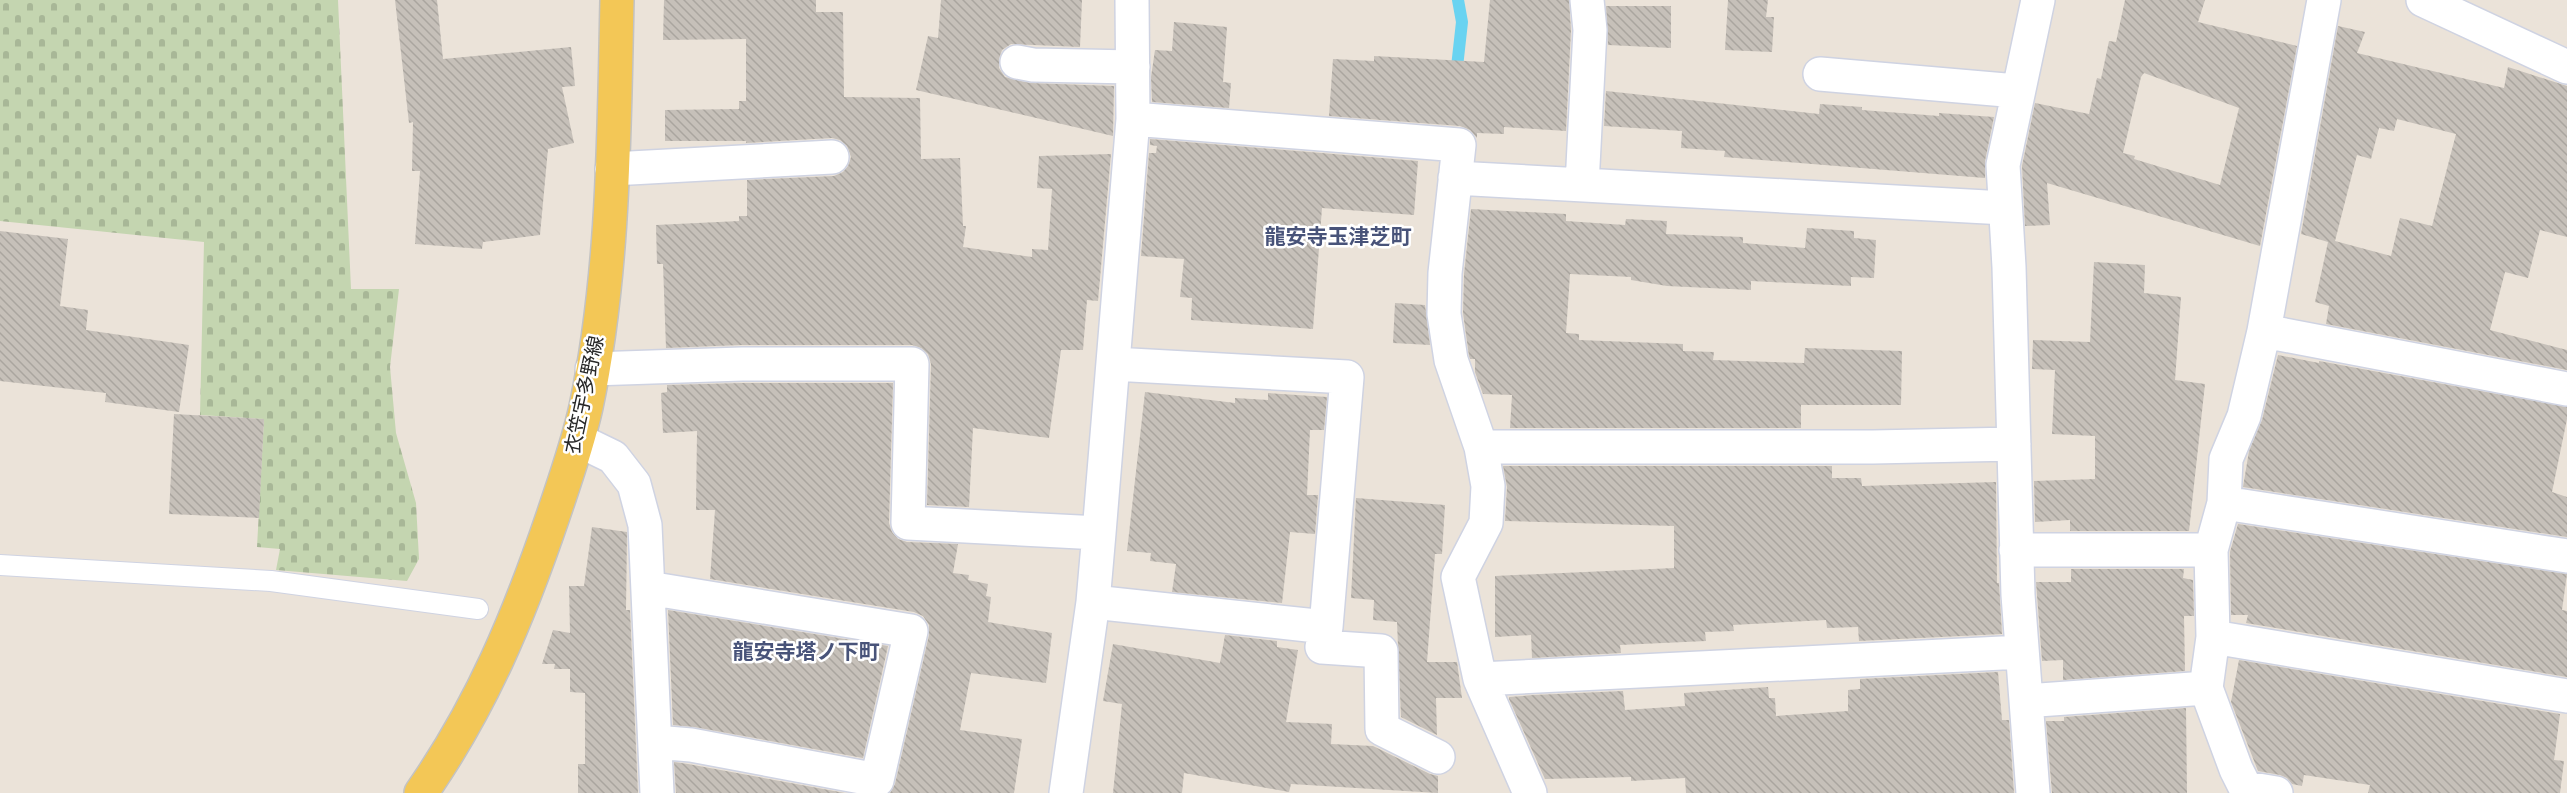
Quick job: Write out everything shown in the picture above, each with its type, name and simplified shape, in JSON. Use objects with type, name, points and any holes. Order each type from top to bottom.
[{"type":"main road","name":"衣笠宇多野線","points":[[421,793],[449,753],[502,652],[527,594],[578,440],[605,284],[612,169],[617,0]]},
{"type":"street","points":[[1066,793],[1093,602],[1113,364],[1133,119],[1132,0]]},
{"type":"street","points":[[1582,184],[1590,30],[1587,0]]},
{"type":"street","points":[[2033,793],[2016,550],[2009,267],[2003,165],[2038,0]]},
{"type":"street","points":[[2257,791],[2236,769],[2206,688],[2212,637],[2211,550],[2224,503],[2226,459],[2244,416],[2264,331],[2324,0]]},
{"type":"street","points":[[2424,0],[2567,67]]},
{"type":"street","points":[[1017,62],[1033,65],[1133,68]]},
{"type":"street","points":[[1820,74],[2017,91]]},
{"type":"street","points":[[1133,119],[1459,146],[1445,273],[1444,314],[1451,360],[1481,447],[1488,486],[1486,523],[1458,577],[1479,679],[1530,793]]},
{"type":"street","points":[[612,169],[832,157]]},
{"type":"street","points":[[1455,178],[2005,208]]},
{"type":"street","points":[[2264,331],[2567,389]]},
{"type":"street","points":[[592,369],[742,364],[912,364],[908,523],[1098,533]]},
{"type":"street","points":[[1113,364],[1347,377],[1326,627],[1322,646],[1381,651],[1382,729],[1438,757]]},
{"type":"street","points":[[578,440],[614,457],[634,484],[645,525],[657,793]]},
{"type":"street","points":[[1481,447],[1873,447],[2014,444]]},
{"type":"street","points":[[2224,503],[2567,556]]},
{"type":"street","points":[[2016,550],[2211,550]]},
{"type":"street","points":[[648,588],[911,631],[877,780],[691,745],[655,742]]},
{"type":"street","points":[[1093,602],[1326,627]]},
{"type":"street","points":[[2212,637],[2567,696]]},
{"type":"street","points":[[1479,679],[2022,652]]},
{"type":"street","points":[[2026,701],[2206,688]]},
{"type":"lane","points":[[0,565],[271,581],[478,609]]},
{"type":"green space","points":[[0,0],[338,0],[351,289],[399,289],[390,367],[396,433],[416,503],[419,559],[407,581],[276,570],[280,549],[257,547],[264,419],[200,415],[204,242],[0,221]]},
{"type":"building","points":[[395,0],[437,0],[443,59],[571,47],[575,86],[562,87],[574,143],[548,149],[540,235],[483,242],[482,249],[415,244],[420,171],[412,171],[413,122],[409,123]]},
{"type":"building","points":[[664,0],[816,0],[816,12],[843,12],[844,97],[920,98],[921,159],[960,158],[963,226],[966,226],[963,247],[1032,257],[1032,249],[1048,250],[1052,189],[1037,188],[1039,156],[1111,154],[1098,301],[1087,300],[1083,350],[1061,350],[1049,438],[973,428],[969,507],[927,505],[931,364],[928,354],[921,348],[912,345],[741,345],[666,348],[663,264],[657,264],[656,225],[739,221],[739,216],[747,216],[747,180],[834,176],[843,172],[851,157],[847,146],[840,140],[832,138],[746,143],[746,141],[665,141],[665,110],[739,109],[739,101],[746,101],[746,39],[663,40]]},
{"type":"building","points":[[941,0],[1082,0],[1080,47],[1011,44],[1002,50],[999,68],[1005,77],[1030,83],[1114,86],[1113,136],[916,90],[928,36],[938,38]]},
{"type":"building","points":[[1490,0],[1569,0],[1571,30],[1566,131],[1504,127],[1504,134],[1477,133],[1477,138],[1470,130],[1460,126],[1329,116],[1333,59],[1374,61],[1374,56],[1484,62]]},
{"type":"building","points":[[1728,0],[1768,0],[1766,17],[1774,17],[1772,52],[1725,50]]},
{"type":"building","points":[[2125,0],[2205,0],[2198,22],[2297,46],[2260,246],[2047,183],[2050,225],[2025,226],[2022,166],[2035,103],[2089,114],[2097,78],[2101,79],[2109,41],[2116,42]],"holes":[[[2144,73],[2239,108],[2220,185],[2134,159],[2135,156],[2123,153],[2141,77]]]},
{"type":"building","points":[[1606,6],[1671,6],[1671,48],[1608,45]]},
{"type":"building","points":[[1174,22],[1227,27],[1223,82],[1231,83],[1229,108],[1152,102],[1151,77],[1155,50],[1172,51]]},
{"type":"building","points":[[2338,26],[2365,32],[2357,53],[2504,88],[2508,67],[2567,86],[2567,237],[2540,230],[2528,278],[2505,272],[2490,330],[2567,350],[2567,370],[2326,324],[2329,306],[2315,302],[2328,242],[2301,234]],"holes":[[[2397,119],[2456,134],[2432,226],[2400,218],[2391,256],[2335,241],[2357,155],[2371,159],[2379,128],[2394,131]]]},
{"type":"building","points":[[1606,91],[1819,114],[1820,104],[1939,116],[1939,113],[1994,117],[1985,161],[1985,178],[1724,157],[1725,151],[1681,148],[1682,131],[1604,126]]},
{"type":"building","points":[[1150,139],[1418,161],[1414,215],[1322,208],[1313,329],[1191,320],[1192,298],[1180,297],[1184,259],[1141,256],[1149,153],[1156,153],[1157,146],[1150,145]]},
{"type":"building","points":[[1471,209],[1566,214],[1566,221],[1625,225],[1626,219],[1667,221],[1666,234],[1743,237],[1743,243],[1805,248],[1807,228],[1854,231],[1854,238],[1876,240],[1874,278],[1851,277],[1851,286],[1751,281],[1751,290],[1667,286],[1631,280],[1631,277],[1570,274],[1566,333],[1579,334],[1579,340],[1683,344],[1683,351],[1714,352],[1713,360],[1804,363],[1805,348],[1902,351],[1901,405],[1801,405],[1801,428],[1510,428],[1512,395],[1483,394],[1475,372],[1475,359],[1470,359],[1469,356],[1463,313],[1464,274]]},
{"type":"building","points":[[0,231],[68,239],[60,306],[88,310],[86,330],[189,345],[179,412],[105,402],[106,393],[0,381]]},
{"type":"building","points":[[2094,262],[2145,265],[2144,293],[2181,297],[2175,380],[2205,384],[2189,531],[2070,531],[2070,520],[2035,522],[2034,481],[2095,479],[2095,436],[2052,434],[2055,370],[2032,369],[2033,340],[2090,342]]},
{"type":"building","points":[[1395,303],[1425,305],[1430,345],[1393,343]]},
{"type":"building","points":[[2278,355],[2567,407],[2567,419],[2552,492],[2567,497],[2567,537],[2243,487],[2249,451],[2262,420]]},
{"type":"building","points":[[893,383],[889,523],[892,532],[898,539],[907,542],[958,544],[953,573],[969,575],[968,580],[988,584],[986,596],[991,597],[988,622],[1052,633],[1046,683],[971,673],[960,730],[1022,739],[1014,793],[890,793],[895,784],[929,635],[929,625],[923,616],[914,612],[710,579],[715,510],[696,510],[697,431],[663,433],[661,393],[667,392],[667,385]]},
{"type":"building","points":[[1145,392],[1235,403],[1235,398],[1268,400],[1268,393],[1327,397],[1324,430],[1310,430],[1307,495],[1318,495],[1315,534],[1290,532],[1282,603],[1172,592],[1176,564],[1150,561],[1151,553],[1127,551]]},
{"type":"building","points":[[174,414],[264,419],[259,518],[169,514]]},
{"type":"building","points":[[1503,466],[1832,466],[1832,478],[1861,478],[1862,486],[1996,482],[1997,583],[1999,583],[2002,634],[1859,641],[1858,627],[1827,628],[1826,620],[1733,625],[1734,631],[1705,632],[1706,641],[1620,645],[1621,653],[1532,658],[1531,635],[1495,637],[1495,576],[1674,568],[1674,526],[1505,521],[1507,487]]},
{"type":"building","points":[[1356,498],[1445,505],[1442,554],[1435,554],[1427,662],[1457,662],[1462,698],[1436,698],[1437,735],[1401,717],[1397,622],[1373,620],[1374,600],[1351,598]]},
{"type":"building","points":[[2238,524],[2567,574],[2562,610],[2567,611],[2567,677],[2246,623],[2248,615],[2231,615],[2230,552]]},
{"type":"building","points":[[592,527],[627,532],[626,610],[630,610],[638,793],[578,793],[578,764],[585,764],[585,693],[570,692],[570,669],[554,669],[555,664],[542,664],[553,630],[570,633],[569,586],[584,586]]},
{"type":"building","points":[[2071,569],[2184,569],[2183,578],[2193,580],[2194,616],[2184,616],[2185,671],[2063,680],[2063,660],[2042,661],[2036,582],[2071,582]]},
{"type":"building","points":[[668,610],[888,646],[863,758],[673,725]]},
{"type":"building","points":[[1225,635],[1277,641],[1277,647],[1298,650],[1286,722],[1332,724],[1331,744],[1373,746],[1438,776],[1438,793],[1291,784],[1289,792],[1184,773],[1182,793],[1113,793],[1122,704],[1103,701],[1113,644],[1220,663]]},
{"type":"building","points":[[2239,660],[2560,714],[2554,760],[2564,761],[2560,793],[2368,793],[2370,785],[2304,775],[2302,786],[2292,784],[2280,775],[2258,771],[2231,702]]},
{"type":"building","points":[[1998,672],[2002,720],[2009,720],[2014,793],[1686,793],[1685,778],[1631,781],[1631,777],[1545,779],[1509,699],[1509,697],[1534,695],[1623,691],[1625,710],[1685,706],[1684,693],[1768,687],[1769,698],[1775,698],[1776,716],[1848,711],[1848,690],[1860,689],[1860,679]]},
{"type":"building","points":[[2186,708],[2187,793],[2052,793],[2046,721],[2064,721],[2064,717]]},
{"type":"building","points":[[674,762],[688,764],[845,793],[676,793]]},
{"type":"waterway","points":[[1456,76],[1462,22],[1458,0]]},
{"type":"district","name":"龍安寺玉津芝町","points":[[1338,237]]},
{"type":"district","name":"龍安寺塔ノ下町","points":[[806,652]]}]
